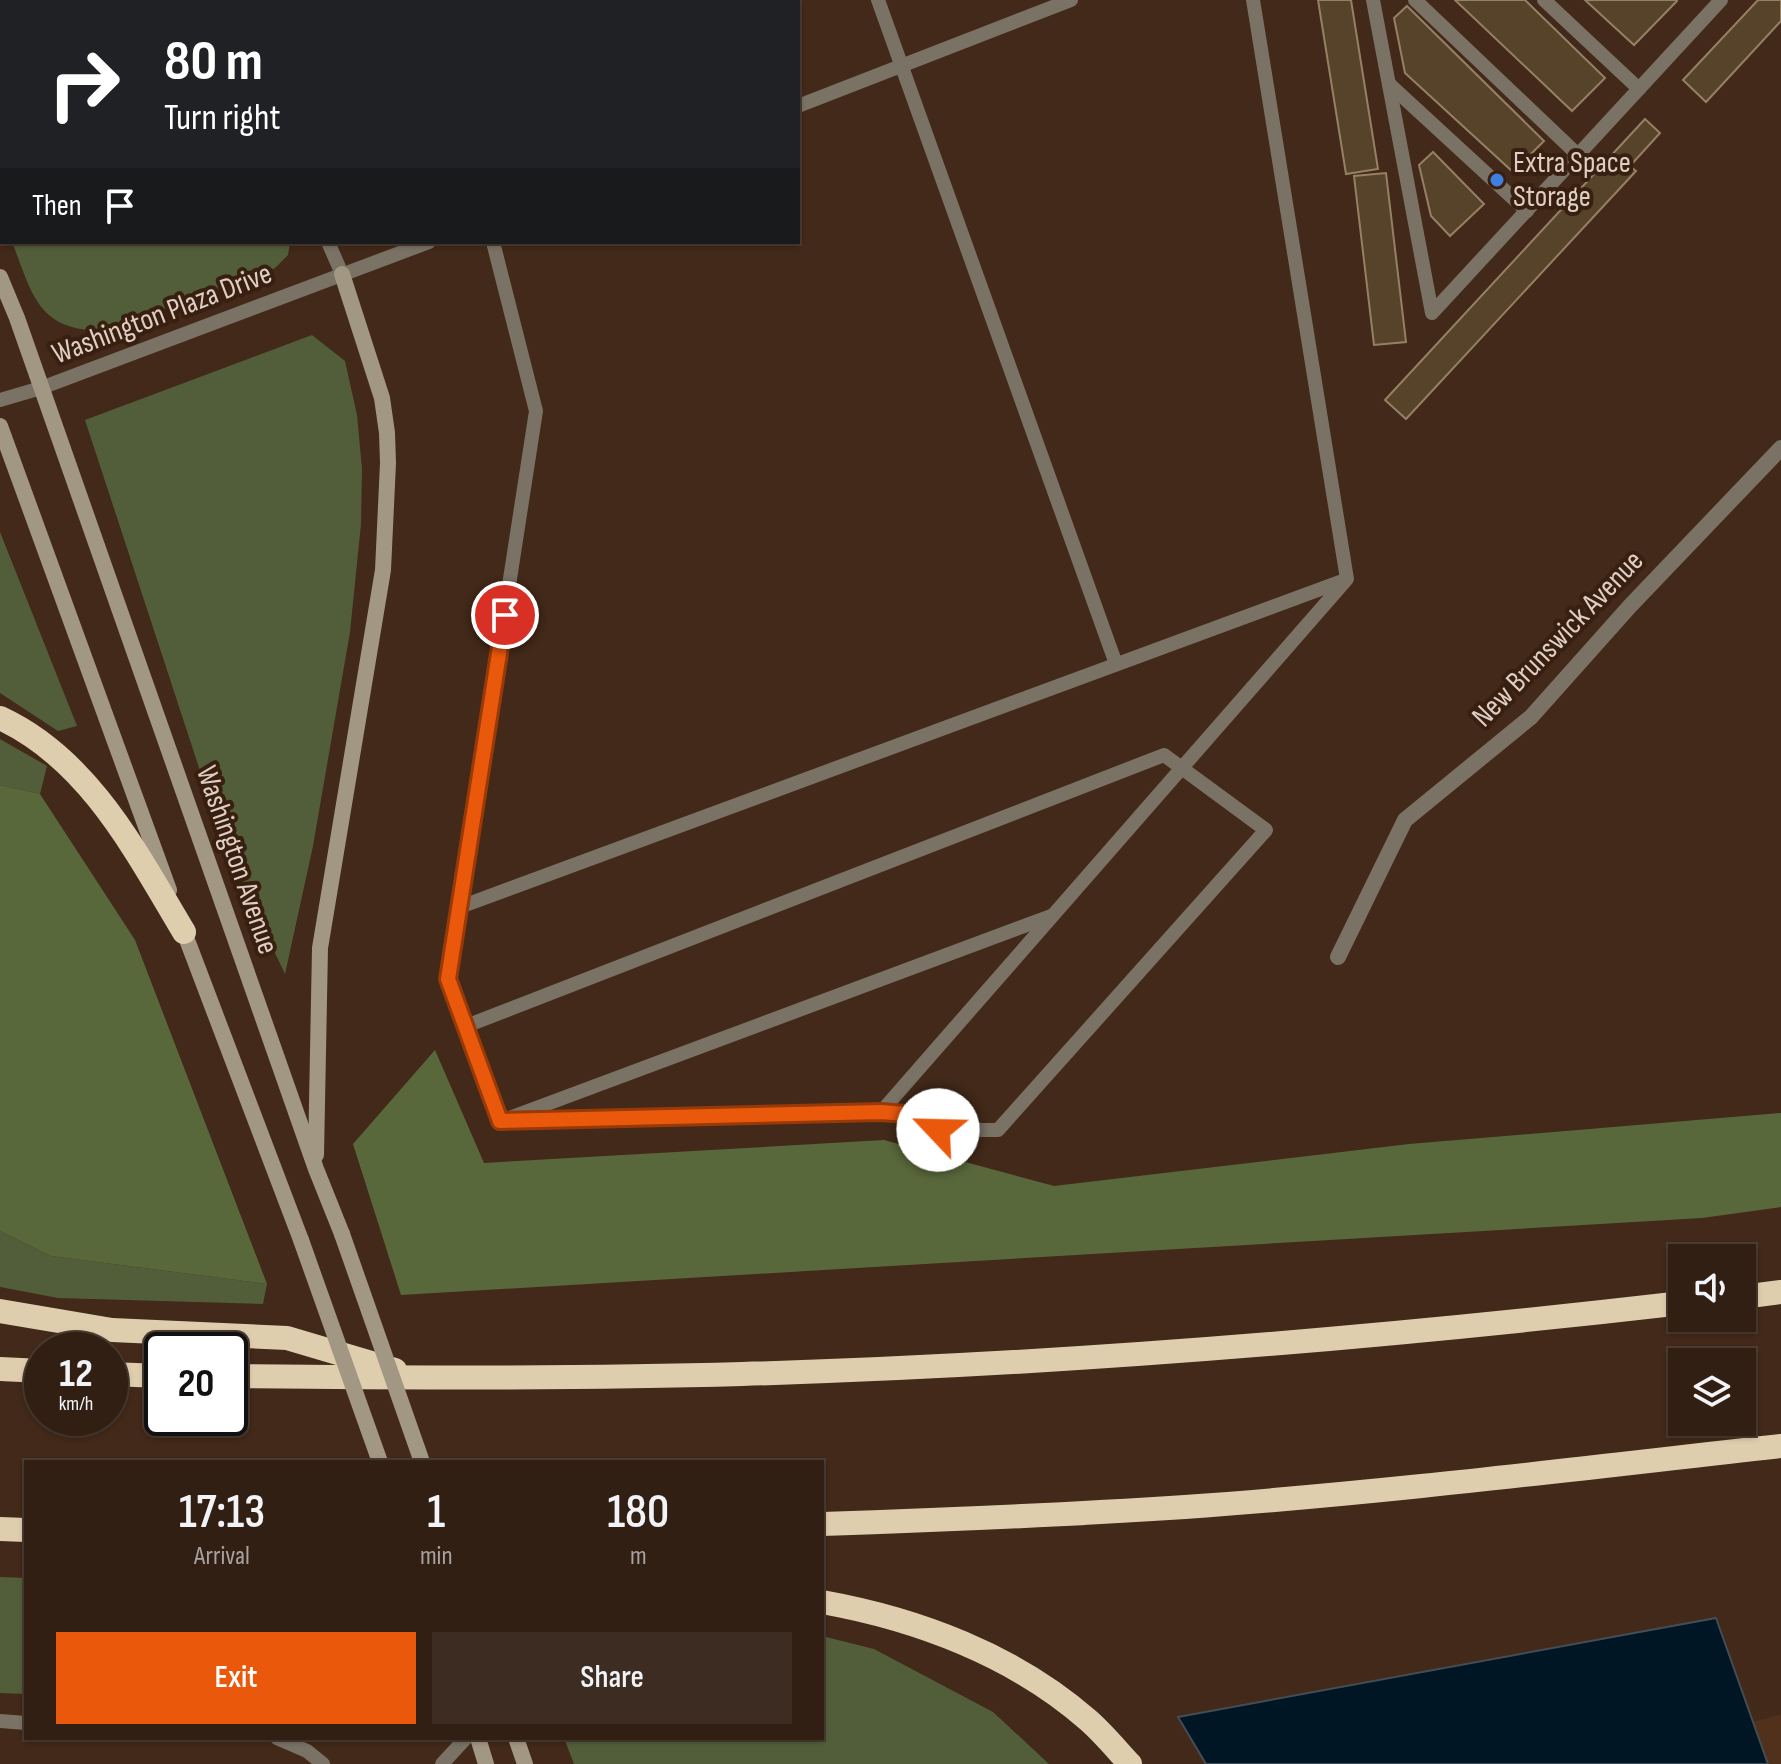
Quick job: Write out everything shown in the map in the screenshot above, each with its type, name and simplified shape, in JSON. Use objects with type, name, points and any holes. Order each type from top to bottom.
[{"type":"highway","points":[[0,718],[24,729],[85,781],[127,837],[184,932]]},
{"type":"highway","points":[[1756,1295],[1781,1292]]},
{"type":"highway","points":[[248,1376],[426,1379],[743,1374],[1050,1359],[1276,1344],[1668,1304]]},
{"type":"highway","points":[[0,1311],[112,1330],[287,1338],[426,1379]]},
{"type":"highway","points":[[0,1369],[24,1370]]},
{"type":"highway","points":[[824,1524],[989,1519],[1187,1506],[1387,1489],[1781,1446]]},
{"type":"highway","points":[[0,1529],[24,1530]]},
{"type":"highway","points":[[824,1602],[860,1608],[980,1650],[1043,1686],[1088,1720],[1130,1764]]},
{"type":"main road","points":[[316,1169],[320,948],[383,570],[388,463],[382,398],[342,274]]},
{"type":"main road","name":"Washington Avenue","points":[[0,277],[421,1460]]},
{"type":"main road","points":[[0,426],[379,1460]]},
{"type":"main road","points":[[479,1740],[486,1764]]},
{"type":"main road","points":[[517,1740],[525,1764]]},
{"type":"street","name":"New Brunswick Avenue","points":[[1338,957],[1405,820],[1531,717],[1630,606],[1781,448]]},
{"type":"lane","points":[[878,0],[1116,664]]},
{"type":"lane","points":[[800,105],[1071,0]]},
{"type":"lane","points":[[1253,0],[1347,579]]},
{"type":"lane","points":[[1373,0],[1432,313],[1715,2]]},
{"type":"lane","points":[[1415,0],[1578,155]]},
{"type":"lane","points":[[1544,0],[1639,89]]},
{"type":"lane","points":[[1389,84],[1527,211]]},
{"type":"lane","points":[[329,244],[342,274]]},
{"type":"lane","name":"Washington Plaza Drive","points":[[0,400],[41,388],[424,244]]},
{"type":"lane","points":[[494,244],[536,411],[448,979],[500,1121]]},
{"type":"lane","points":[[460,907],[1347,579]]},
{"type":"lane","points":[[881,1112],[1347,579]]},
{"type":"lane","points":[[466,1026],[1164,755],[1266,830],[998,1130],[938,1130],[905,1114],[881,1112],[500,1121]]},
{"type":"lane","points":[[500,1121],[1053,916]]},
{"type":"lane","points":[[0,1721],[24,1723]]},
{"type":"lane","points":[[282,1740],[307,1751],[323,1764]]},
{"type":"lane","points":[[442,1764],[464,1740]]},
{"type":"shaded area","points":[[1781,1714],[1781,1764],[1768,1764],[1753,1722]]},
{"type":"green space","points":[[13,244],[290,244],[288,255],[275,268],[105,331],[65,325],[52,317],[41,307]]},
{"type":"green space","points":[[312,335],[345,361],[357,415],[362,469],[361,524],[350,632],[313,846],[285,974],[226,850],[85,420]]},
{"type":"green space","points":[[0,532],[77,726],[58,731],[0,693]]},
{"type":"green space","points":[[0,739],[47,766],[40,794],[0,785]]},
{"type":"green space","points":[[0,785],[40,794],[135,940],[267,1284],[51,1256],[0,1231]]},
{"type":"green space","points":[[435,1050],[484,1163],[884,1140],[1054,1186],[1409,1144],[1781,1113],[1781,1207],[1702,1218],[401,1295],[353,1144]]},
{"type":"green space","points":[[0,1231],[51,1256],[267,1284],[263,1304],[58,1298],[0,1287]]},
{"type":"green space","points":[[0,1577],[24,1578],[24,1694],[0,1693]]},
{"type":"green space","points":[[824,1636],[874,1649],[993,1712],[1049,1764],[574,1764],[565,1740],[824,1740]]},
{"type":"water","points":[[1716,1618],[1768,1764],[1206,1764],[1178,1717]]},
{"type":"building","points":[[1318,0],[1351,0],[1378,169],[1346,174]]},
{"type":"building","points":[[1455,0],[1525,0],[1605,78],[1572,111]]},
{"type":"building","points":[[1585,0],[1676,0],[1677,1],[1634,45]]},
{"type":"building","points":[[1758,0],[1781,0],[1781,21],[1706,102],[1683,80]]},
{"type":"building","points":[[1407,6],[1544,141],[1513,172],[1405,73],[1394,18]]},
{"type":"building","points":[[1645,119],[1660,133],[1630,166],[1636,171],[1406,419],[1385,400]]},
{"type":"building","points":[[1433,152],[1484,204],[1450,236],[1431,216],[1419,165]]},
{"type":"building","points":[[1386,173],[1406,342],[1374,345],[1354,176]]},
{"type":"place","name":"Extra Space Storage","points":[[1497,180]]},
{"type":"route","points":[[505,615],[448,979],[500,1121],[881,1112],[905,1114],[938,1130]]}]
